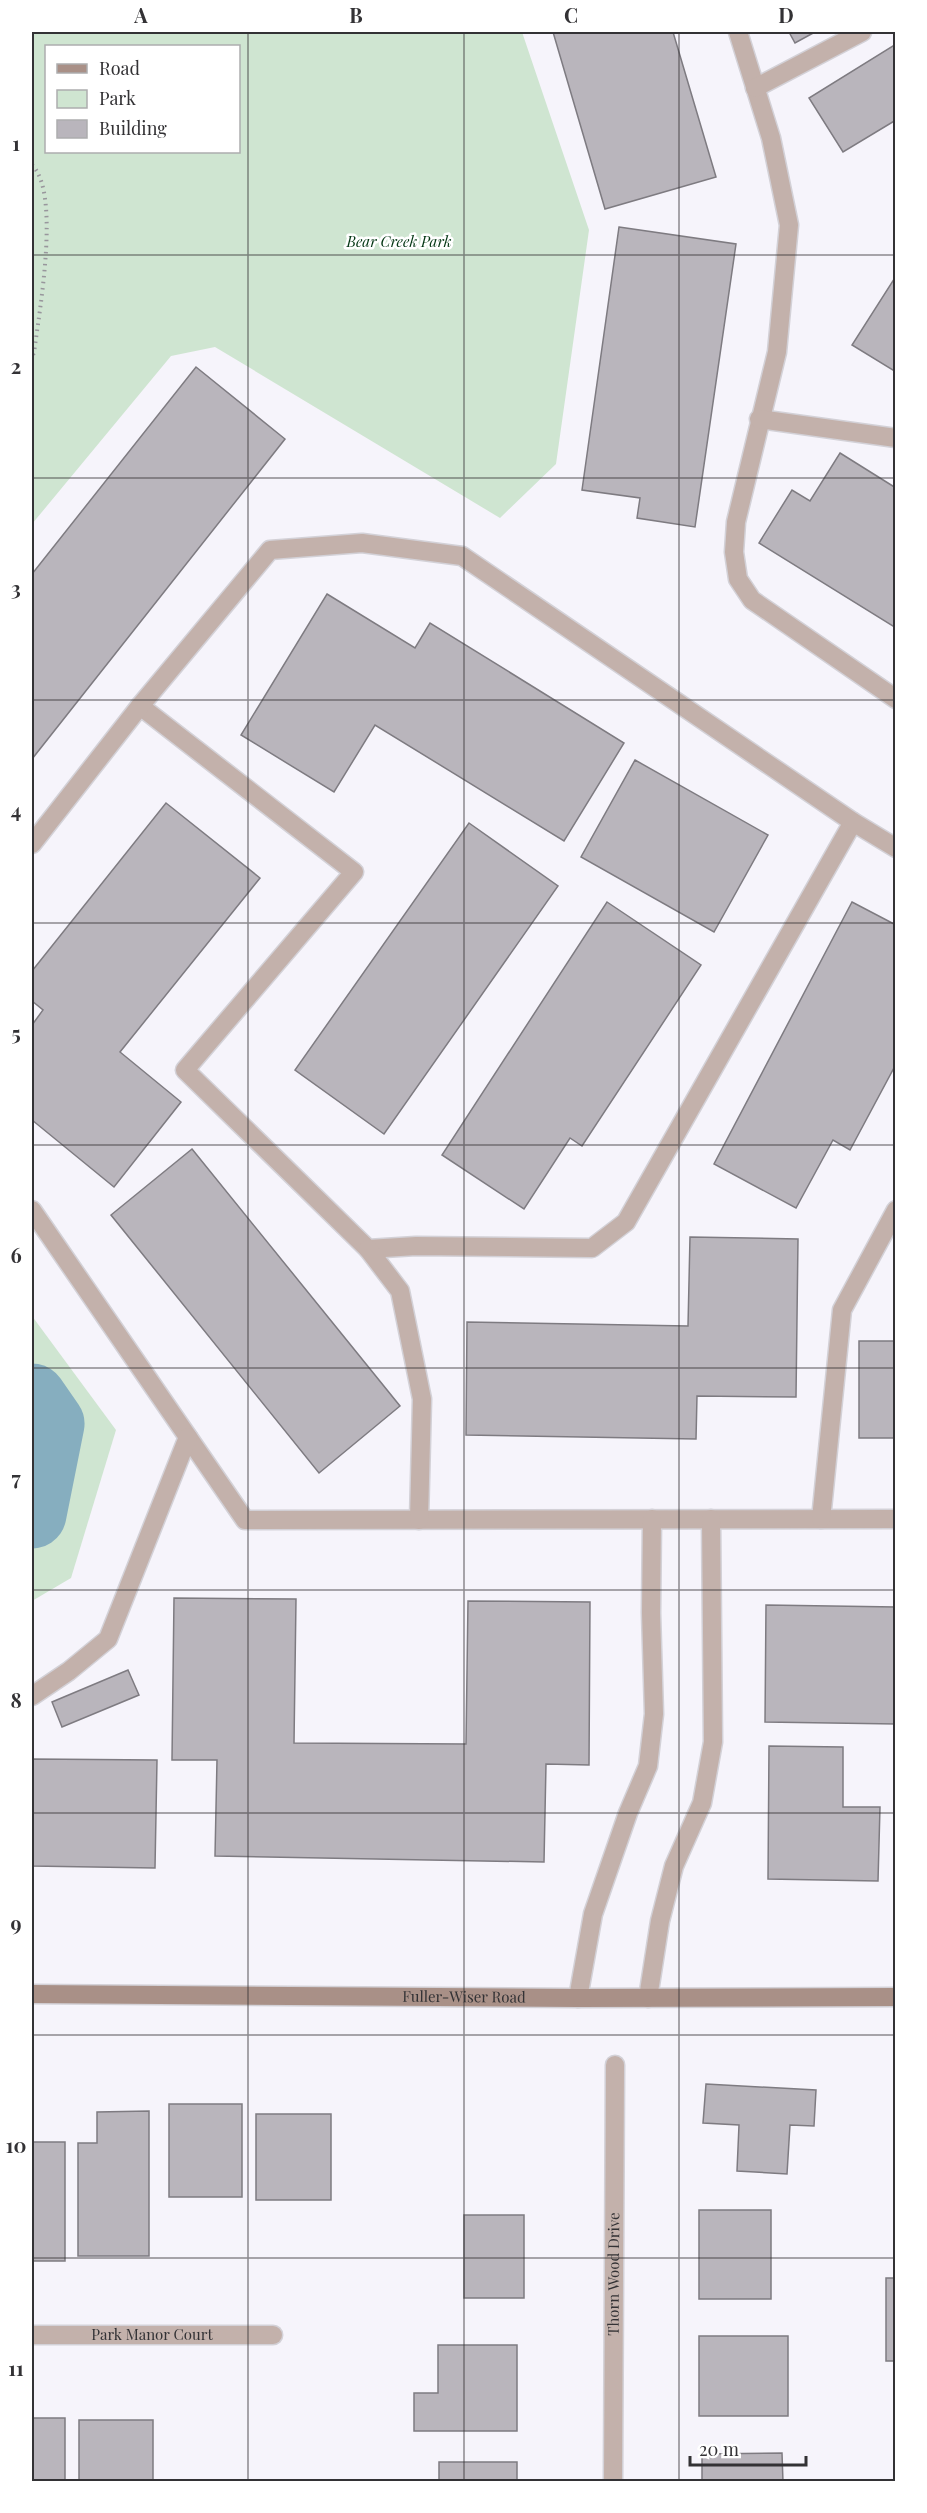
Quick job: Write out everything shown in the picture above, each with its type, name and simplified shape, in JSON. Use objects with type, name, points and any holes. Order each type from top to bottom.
[{"type":"street","points":[[738,32],[771,138],[789,225],[777,352],[736,522],[734,552],[738,579],[752,600],[896,699]]},
{"type":"street","points":[[755,88],[862,32]]},
{"type":"street","points":[[759,419],[896,438]]},
{"type":"street","points":[[32,844],[140,706],[270,550],[362,543],[462,556],[853,822],[896,848]]},
{"type":"street","points":[[140,706],[354,872],[185,1070],[368,1249],[400,1291],[422,1399],[420,1520]]},
{"type":"street","points":[[368,1249],[416,1246],[592,1248],[626,1222],[853,822]]},
{"type":"street","points":[[32,1210],[245,1520],[896,1519]]},
{"type":"street","points":[[821,1519],[842,1310],[896,1210]]},
{"type":"street","points":[[32,1696],[69,1671],[108,1639],[188,1437]]},
{"type":"street","points":[[578,1998],[593,1914],[628,1813],[648,1766],[654,1714],[651,1613],[652,1519]]},
{"type":"street","points":[[648,1998],[660,1920],[674,1866],[702,1803],[713,1742],[711,1519]]},
{"type":"street","name":"Fuller-Wiser Road","points":[[32,1994],[578,1998],[896,1997]]},
{"type":"street","name":"Thorn Wood Drive","points":[[613,2481],[615,2065]]},
{"type":"street","name":"Park Manor Court","points":[[32,2335],[273,2335]]},
{"type":"path","points":[[32,165],[38,171],[47,201],[45,271],[32,356]]},
{"type":"green space","name":"Bear Creek Park","points":[[32,32],[522,32],[589,230],[556,464],[500,518],[215,347],[171,356],[32,524]]},
{"type":"green space","points":[[32,1316],[116,1430],[71,1578],[32,1601]]},
{"type":"building","points":[[553,32],[673,32],[716,177],[605,209]]},
{"type":"building","points":[[789,32],[815,32],[795,43]]},
{"type":"building","points":[[896,44],[896,120],[843,152],[809,98]]},
{"type":"building","points":[[619,227],[736,244],[695,527],[637,518],[640,498],[582,490]]},
{"type":"building","points":[[896,276],[896,372],[852,345]]},
{"type":"building","points":[[196,367],[285,439],[32,759],[32,574]]},
{"type":"building","points":[[840,453],[896,488],[896,628],[759,543],[792,490],[810,501]]},
{"type":"building","points":[[327,594],[415,648],[430,623],[624,743],[564,841],[375,725],[334,792],[241,735]]},
{"type":"building","points":[[635,760],[768,835],[714,932],[581,857]]},
{"type":"building","points":[[166,803],[260,878],[120,1052],[181,1102],[114,1187],[32,1120],[32,1025],[43,1010],[32,1001],[32,971]]},
{"type":"building","points":[[469,823],[558,886],[384,1134],[295,1070]]},
{"type":"building","points":[[607,902],[701,965],[582,1146],[570,1138],[524,1209],[442,1155]]},
{"type":"building","points":[[852,902],[896,925],[896,1064],[850,1150],[833,1140],[796,1208],[714,1164]]},
{"type":"building","points":[[192,1149],[400,1406],[319,1473],[111,1215]]},
{"type":"building","points":[[690,1237],[798,1239],[796,1397],[697,1396],[696,1439],[466,1435],[467,1322],[688,1326]]},
{"type":"building","points":[[859,1341],[896,1341],[896,1438],[859,1438]]},
{"type":"building","points":[[174,1598],[296,1599],[294,1743],[466,1744],[468,1601],[590,1602],[589,1765],[546,1764],[544,1862],[215,1856],[217,1760],[172,1760]]},
{"type":"building","points":[[766,1605],[896,1607],[896,1724],[765,1722]]},
{"type":"building","points":[[128,1670],[139,1695],[62,1727],[52,1702]]},
{"type":"building","points":[[769,1746],[843,1747],[843,1807],[880,1807],[878,1881],[768,1879]]},
{"type":"building","points":[[32,1759],[157,1760],[155,1868],[32,1866]]},
{"type":"building","points":[[706,2084],[816,2090],[814,2126],[790,2125],[787,2174],[737,2171],[739,2125],[703,2123]]},
{"type":"building","points":[[169,2104],[242,2104],[242,2197],[169,2197]]},
{"type":"building","points":[[149,2111],[149,2256],[78,2256],[78,2143],[97,2143],[97,2112]]},
{"type":"building","points":[[256,2114],[331,2114],[331,2200],[256,2200]]},
{"type":"building","points":[[32,2142],[65,2142],[65,2261],[32,2261]]},
{"type":"building","points":[[699,2210],[771,2210],[771,2299],[699,2299]]},
{"type":"building","points":[[464,2215],[524,2215],[524,2298],[464,2298]]},
{"type":"building","points":[[886,2278],[896,2278],[896,2361],[886,2361]]},
{"type":"building","points":[[699,2336],[788,2336],[788,2416],[699,2416]]},
{"type":"building","points":[[438,2345],[517,2345],[517,2431],[414,2431],[414,2393],[438,2393]]},
{"type":"building","points":[[32,2418],[65,2418],[65,2482],[32,2482]]},
{"type":"building","points":[[79,2420],[153,2420],[153,2482],[79,2482]]},
{"type":"building","points":[[782,2453],[783,2482],[702,2482],[702,2454]]},
{"type":"building","points":[[439,2462],[517,2462],[517,2482],[439,2482]]},
{"type":"waterway","points":[[32,1398],[50,1424],[32,1514]]}]
